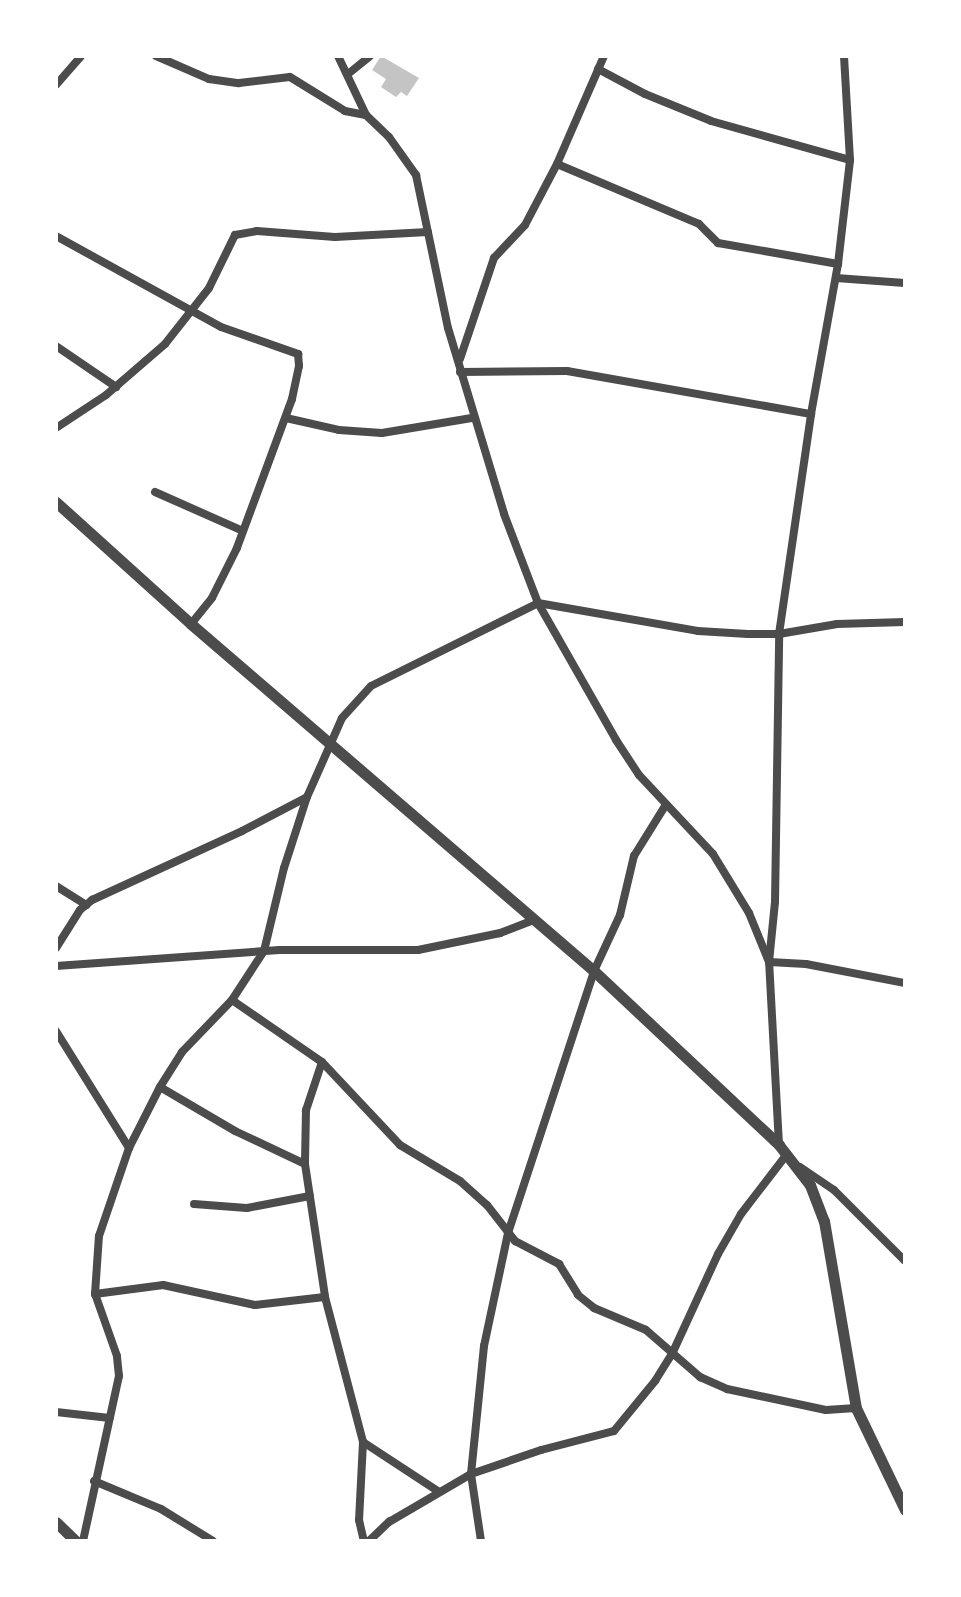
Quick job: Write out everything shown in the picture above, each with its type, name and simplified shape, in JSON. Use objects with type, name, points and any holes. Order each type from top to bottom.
[{"type":"street","points":[[56,85],[81,56]]},
{"type":"street","points":[[156,56],[209,79],[239,83],[290,77],[345,111],[366,115]]},
{"type":"street","points":[[338,56],[366,115],[389,137],[416,175],[448,328],[460,359]]},
{"type":"street","points":[[348,74],[370,56]]},
{"type":"street","points":[[604,56],[557,164],[525,225],[494,258],[460,359],[460,372],[472,418],[538,603],[616,740],[665,806],[713,854],[729,878],[749,913],[769,962]]},
{"type":"street","points":[[322,1062],[306,1110],[305,1164],[325,1297],[363,1442],[359,1520],[366,1541],[389,1522],[471,1474],[541,1450],[614,1431],[655,1381],[672,1354],[718,1254],[783,1149],[769,962],[775,902],[779,634],[811,414],[836,278],[850,160],[844,56]]},
{"type":"street","points":[[598,69],[645,94],[711,121],[850,160]]},
{"type":"street","points":[[557,164],[699,224],[718,243],[838,264]]},
{"type":"street","points":[[56,428],[116,387],[165,344],[209,288],[235,235],[257,231],[335,237],[428,232]]},
{"type":"street","points":[[56,236],[191,313],[298,354],[298,376],[286,418],[243,531],[219,586],[191,624]]},
{"type":"street","points":[[836,278],[905,283]]},
{"type":"street","points":[[56,346],[116,387]]},
{"type":"street","points":[[460,372],[567,371],[811,414]]},
{"type":"street","points":[[286,418],[339,430],[382,433],[472,418]]},
{"type":"street","points":[[155,492],[243,531]]},
{"type":"street","points":[[56,502],[191,624],[532,921],[594,971],[783,1149],[810,1185],[824,1221],[856,1408],[905,1510]]},
{"type":"street","points":[[83,1541],[119,1376],[117,1356],[95,1294],[99,1236],[129,1148],[160,1087],[182,1052],[232,1000],[264,951],[284,868],[307,797],[329,742],[349,708],[371,686],[538,603],[698,631],[779,634],[837,624],[905,622]]},
{"type":"street","points":[[56,948],[87,905],[307,797]]},
{"type":"street","points":[[481,1541],[471,1474],[484,1346],[508,1233],[594,971],[620,915],[634,856],[665,806]]},
{"type":"street","points":[[56,886],[87,905]]},
{"type":"street","points":[[56,966],[264,951],[418,950],[500,933],[532,921]]},
{"type":"street","points":[[769,962],[806,964],[905,983]]},
{"type":"street","points":[[232,1000],[322,1062],[400,1145],[460,1181],[487,1205],[508,1233],[564,1268],[585,1302],[646,1330],[700,1377],[727,1389],[826,1410],[856,1408]]},
{"type":"street","points":[[56,1031],[129,1148]]},
{"type":"street","points":[[160,1087],[235,1131],[305,1164]]},
{"type":"street","points":[[796,1165],[834,1190],[905,1261]]},
{"type":"street","points":[[194,1204],[247,1208],[310,1196]]},
{"type":"street","points":[[95,1294],[163,1285],[255,1305],[277,1305],[325,1297]]},
{"type":"street","points":[[56,1412],[110,1418]]},
{"type":"street","points":[[363,1442],[438,1491]]},
{"type":"street","points":[[94,1481],[161,1509],[213,1541]]},
{"type":"street","points":[[56,1522],[76,1541]]},
{"type":"building","points":[[381,56],[419,78],[407,96],[401,92],[396,97],[381,87],[386,79],[372,70]]}]
